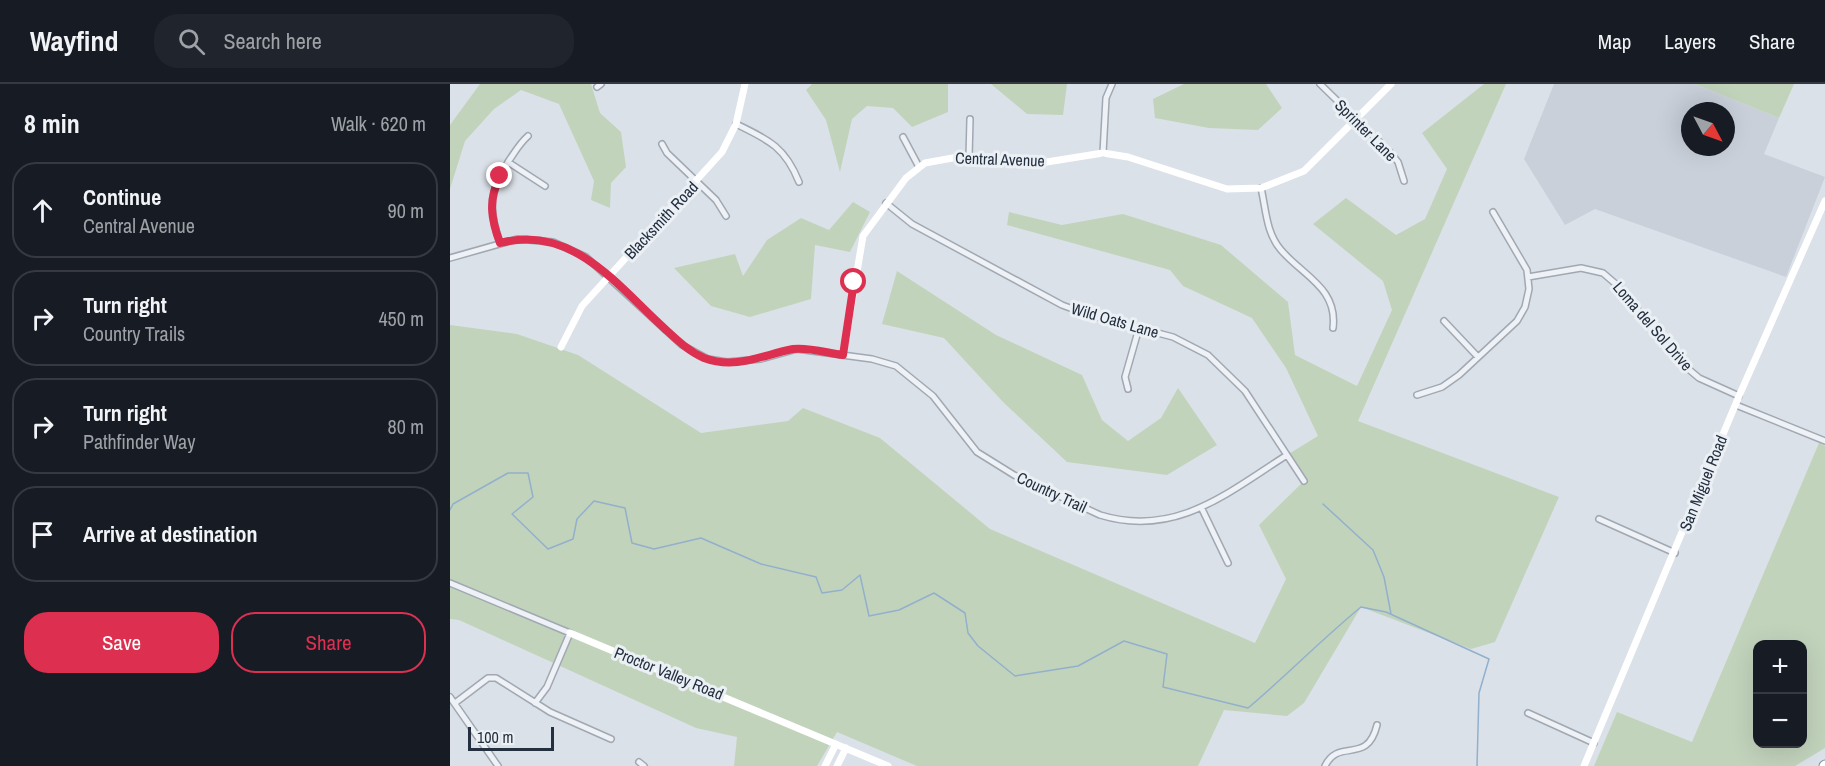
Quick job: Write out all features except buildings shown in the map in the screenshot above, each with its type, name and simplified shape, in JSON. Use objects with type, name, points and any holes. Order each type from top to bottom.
[{"type":"street","name":"Blacksmith Road","points":[[561,347],[574,317],[722,152],[736,124],[745,84]]},
{"type":"street","points":[[1103,153],[1106,98],[1112,84]]},
{"type":"street","name":"Sprinter Lane","points":[[1320,84],[1398,162],[1404,181]]},
{"type":"street","name":"Central Avenue","points":[[843,355],[859,249],[867,227],[906,178],[919,167],[945,157],[969,157],[1034,164],[1103,153],[1128,157],[1227,189],[1261,188],[1304,171],[1391,84]]},
{"type":"street","points":[[969,157],[970,119]]},
{"type":"street","points":[[736,124],[764,137],[778,147],[790,162],[799,182]]},
{"type":"street","points":[[500,243],[492,220],[491,202],[494,188],[519,144],[528,136]]},
{"type":"street","points":[[903,137],[919,167]]},
{"type":"street","points":[[662,144],[667,153],[716,200],[726,216]]},
{"type":"street","points":[[508,162],[545,186]]},
{"type":"street","points":[[1261,188],[1272,237],[1281,251],[1323,289],[1335,316],[1333,328]]},
{"type":"street","name":"San Miguel Road","points":[[1584,766],[1739,396],[1825,201]]},
{"type":"street","name":"Wild Oats Lane","points":[[886,203],[912,224],[1062,305],[1089,315],[1182,340],[1216,361],[1245,391],[1304,481]]},
{"type":"street","points":[[1417,395],[1442,387],[1478,357],[1520,316],[1527,301],[1527,270],[1493,212]]},
{"type":"street","name":"Country Trail","points":[[450,258],[526,238],[553,242],[586,257],[682,345],[708,359],[726,362],[761,359],[794,349],[872,359],[904,370],[933,396],[977,452],[1014,475],[1100,515],[1124,520],[1153,522],[1202,509],[1287,455]]},
{"type":"street","name":"Loma del Sol Drive","points":[[1528,278],[1581,268],[1603,273],[1617,285],[1686,367],[1699,378],[1739,396]]},
{"type":"street","points":[[1444,321],[1478,357]]},
{"type":"street","points":[[1128,389],[1125,377],[1139,328]]},
{"type":"street","points":[[1736,405],[1825,441]]},
{"type":"street","points":[[1202,509],[1228,563]]},
{"type":"street","points":[[1599,519],[1675,553]]},
{"type":"street","name":"Proctor Valley Road","points":[[450,583],[888,766]]},
{"type":"street","points":[[535,703],[547,687],[570,633]]},
{"type":"street","points":[[455,703],[488,678],[502,679],[550,712],[611,739]]},
{"type":"street","points":[[450,697],[498,766]]},
{"type":"street","points":[[1528,713],[1594,743]]},
{"type":"street","points":[[1325,766],[1335,754],[1368,746],[1374,740],[1377,725]]},
{"type":"street","points":[[825,766],[836,744]]},
{"type":"street","points":[[837,766],[846,748]]},
{"type":"shaded area","points":[[1554,84],[1695,84],[1779,118],[1764,154],[1825,177],[1786,277],[1595,209],[1565,225],[1524,159]]},
{"type":"green space","points":[[480,84],[591,84],[600,113],[621,132],[626,167],[611,183],[610,208],[591,200],[594,181],[559,104],[521,90],[494,109],[465,141],[450,189],[450,125]]},
{"type":"green space","points":[[812,84],[948,84],[948,112],[912,127],[893,108],[867,106],[852,119],[840,172],[826,120],[806,90]]},
{"type":"green space","points":[[991,84],[1067,84],[1063,115],[1027,114]]},
{"type":"green space","points":[[1184,84],[1266,84],[1282,108],[1258,130],[1209,128],[1155,118],[1153,99]]},
{"type":"green space","points":[[1484,84],[1506,84],[1358,421],[1559,497],[1495,642],[1471,649],[1361,607],[1304,703],[1287,716],[1224,710],[1198,766],[917,766],[837,732],[817,766],[734,766],[737,737],[696,728],[459,620],[450,619],[450,325],[517,334],[578,355],[701,433],[788,421],[803,408],[880,438],[990,529],[1255,643],[1286,579],[1259,525],[1304,481],[1287,455],[1318,436],[1286,368],[1252,318],[1183,286],[1170,270],[1007,225],[1009,212],[1062,225],[1123,214],[1221,245],[1288,302],[1295,355],[1357,386],[1392,310],[1383,281],[1313,224],[1346,198],[1396,235],[1425,219],[1447,169],[1422,133]]},
{"type":"green space","points":[[1695,84],[1794,84],[1779,118]]},
{"type":"green space","points":[[853,202],[870,212],[850,252],[815,245],[811,299],[750,317],[711,306],[674,268],[735,254],[743,276],[767,240],[801,218],[829,230]]},
{"type":"green space","points":[[897,271],[996,335],[1082,375],[1102,420],[1128,441],[1161,418],[1178,388],[1217,445],[1167,475],[1067,462],[1003,402],[944,338],[882,324]]},
{"type":"green space","points":[[1819,443],[1825,446],[1825,748],[1795,766],[1594,766],[1617,712],[1692,742]]},
{"type":"waterway","points":[[450,510],[453,504],[508,473],[528,473],[533,497],[512,514],[548,549],[573,539],[577,519],[594,501],[625,508],[632,543],[654,549],[701,538],[761,564],[816,577],[822,593],[842,590],[860,575],[869,616],[899,610],[934,593],[965,613],[968,633],[978,646],[1015,676],[1078,666],[1124,641],[1167,654],[1163,687],[1248,708],[1361,607],[1386,612],[1489,659],[1479,693],[1477,766]]},
{"type":"waterway","points":[[1323,504],[1373,550],[1384,577],[1391,614]]},
{"type":"route","points":[[500,176],[491,202],[492,220],[500,243],[518,238],[535,239],[553,242],[578,252],[682,345],[712,360],[726,362],[761,359],[794,349],[843,355],[854,282]]}]
